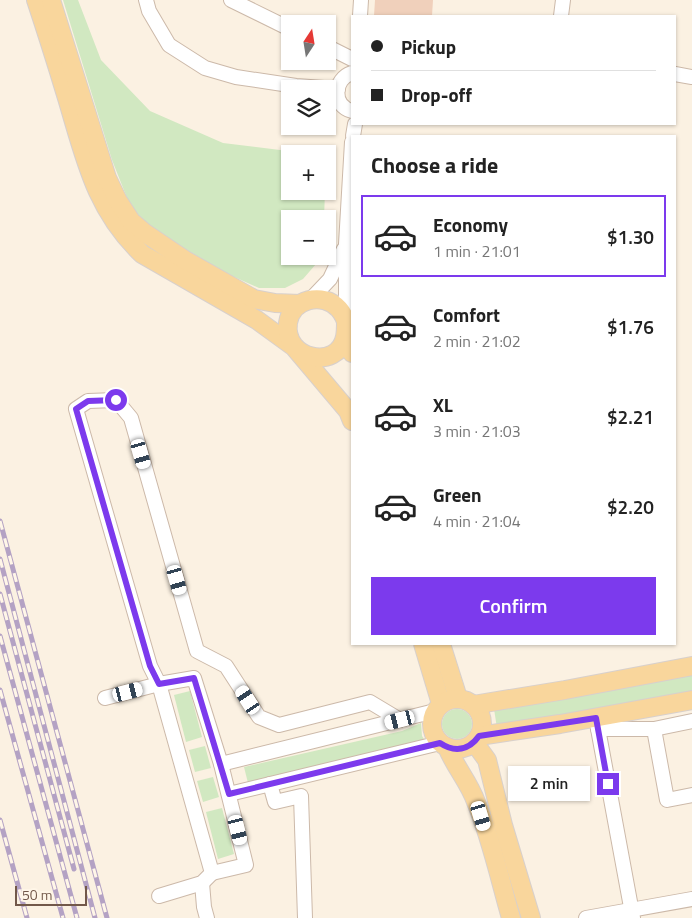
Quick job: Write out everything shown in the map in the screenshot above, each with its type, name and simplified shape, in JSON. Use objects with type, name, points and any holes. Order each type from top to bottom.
[{"type":"main road","points":[[36,0],[86,164],[103,205],[127,239],[142,254],[257,320],[306,356],[317,358],[330,355],[341,346],[345,337],[346,321]]},
{"type":"main road","points":[[51,0],[107,178],[118,201],[131,221],[145,233],[185,260],[254,299],[275,303],[306,302],[320,299],[333,304],[340,310],[346,321],[351,348]]},
{"type":"main road","points":[[306,302],[292,312],[288,322],[288,334],[294,347],[348,411],[351,418]]},
{"type":"main road","points":[[423,645],[438,707],[431,724],[435,738],[443,745],[468,784],[477,804],[512,918]]},
{"type":"main road","points":[[441,645],[466,702],[482,719],[477,739],[487,760],[503,825],[530,918]]},
{"type":"main road","points":[[438,707],[452,699],[466,702],[566,690],[692,666]]},
{"type":"main road","points":[[443,745],[461,749],[477,739],[509,733],[597,723],[692,700]]},
{"type":"main road","points":[[487,760],[494,748],[509,733]]},
{"type":"street","points":[[146,0],[149,11],[169,44],[205,68],[236,77],[296,86],[338,89]]},
{"type":"street","points":[[231,0],[281,25]]},
{"type":"street","points":[[360,15],[361,0]]},
{"type":"street","points":[[561,15],[563,0]]},
{"type":"street","points":[[336,51],[351,58]]},
{"type":"street","points":[[351,74],[342,79],[338,89],[338,98],[341,104],[351,111]]},
{"type":"street","points":[[676,74],[692,77]]},
{"type":"street","points":[[346,321],[346,244],[351,159]]},
{"type":"street","points":[[306,302],[330,279],[346,244]]},
{"type":"street","points":[[212,873],[159,684],[150,666],[76,409],[88,401],[116,400],[131,418],[197,652],[226,666],[259,716],[279,725],[370,702],[400,720]]},
{"type":"street","points":[[105,698],[159,684],[194,678],[221,764],[246,865],[212,873],[202,883],[159,896]]},
{"type":"street","points":[[221,764],[400,720],[438,707]]},
{"type":"street","points":[[632,914],[597,723],[654,729],[692,721]]},
{"type":"street","points":[[654,729],[667,800],[692,795]]},
{"type":"street","points":[[229,794],[443,745]]},
{"type":"street","points":[[270,784],[275,802],[301,796],[305,918]]},
{"type":"street","points":[[202,883],[207,918]]},
{"type":"street","points":[[586,918],[632,914],[692,899]]},
{"type":"green space","points":[[63,0],[78,0],[101,60],[150,111],[223,143],[281,150],[281,200],[325,200],[324,210],[281,210],[281,265],[315,265],[303,279],[285,288],[259,288],[230,275],[159,234],[131,208],[112,160]]},
{"type":"green space","points":[[692,673],[692,691],[497,728],[494,709]]},
{"type":"green space","points":[[190,691],[202,737],[186,742],[174,695]]},
{"type":"green space","points":[[457,709],[468,713],[472,724],[468,735],[457,739],[446,735],[442,724],[446,713]]},
{"type":"green space","points":[[421,723],[422,736],[427,744],[248,783],[244,767],[402,731]]},
{"type":"green space","points":[[205,746],[211,768],[195,772],[189,750]]},
{"type":"green space","points":[[213,777],[219,797],[203,802],[197,781]]},
{"type":"green space","points":[[222,808],[234,854],[218,859],[206,812]]},
{"type":"building","points":[[375,0],[433,0],[432,15],[374,15]]},
{"type":"railway","points":[[0,521],[107,918]]},
{"type":"railway","points":[[0,559],[95,918]]},
{"type":"railway","points":[[0,594],[74,869]]},
{"type":"railway","points":[[0,636],[77,918]]},
{"type":"railway","points":[[0,690],[63,918]]},
{"type":"railway","points":[[0,820],[27,918]]},
{"type":"route","points":[[116,400],[88,401],[76,409],[150,666],[159,684],[194,678],[229,794],[440,743],[447,747],[461,749],[468,747],[479,736],[509,733],[596,718],[608,784]]}]
